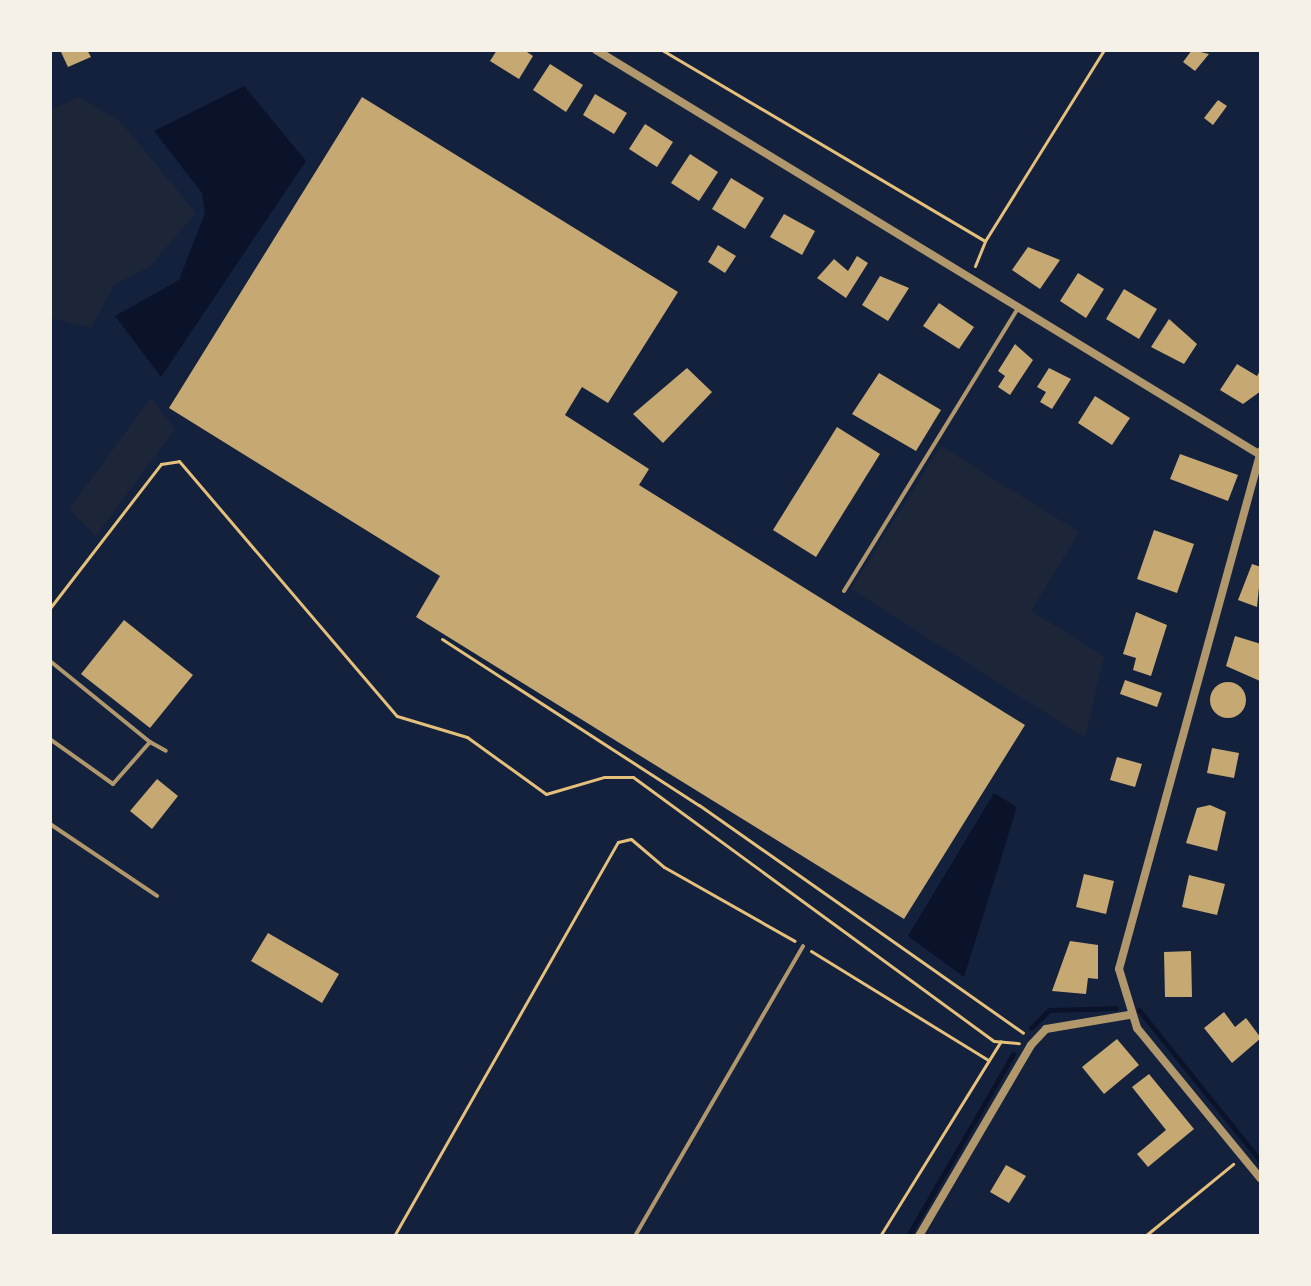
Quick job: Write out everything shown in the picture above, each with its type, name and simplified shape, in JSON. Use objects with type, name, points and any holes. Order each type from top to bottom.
[{"type":"street","points":[[596,50],[1260,452],[1132,910],[1119,969],[1129,1015],[1261,1179]]},
{"type":"street","points":[[919,1236],[1031,1045],[1039,1037],[1129,1015]]},
{"type":"lane","points":[[844,591],[1019,307]]},
{"type":"lane","points":[[50,661],[150,742],[166,751]]},
{"type":"lane","points":[[50,739],[113,784],[150,742]]},
{"type":"lane","points":[[50,824],[157,896]]},
{"type":"lane","points":[[635,1236],[803,946]]},
{"type":"path","points":[[662,50],[985,241]]},
{"type":"path","points":[[970,277],[985,241],[1104,50]]},
{"type":"path","points":[[50,608],[161,464],[179,461],[397,716],[467,737],[546,794],[604,777],[633,777],[1001,1041],[1031,1045]]},
{"type":"path","points":[[442,639],[699,805],[999,1019],[1039,1037]]},
{"type":"path","points":[[394,1236],[618,842],[631,839],[664,867],[803,946],[988,1060]]},
{"type":"path","points":[[880,1236],[1001,1041]]},
{"type":"path","points":[[1145,1236],[1242,1156]]},
{"type":"shaded area","points":[[244,86],[306,161],[161,377],[115,316],[179,280],[205,213],[202,193],[154,131]]},
{"type":"shaded area","points":[[78,97],[120,121],[196,213],[150,266],[114,285],[91,328],[50,318],[50,110]]},
{"type":"shaded area","points":[[151,398],[175,429],[96,536],[69,509]]},
{"type":"shaded area","points":[[941,446],[1079,532],[1031,611],[1104,656],[1085,738],[851,589]]},
{"type":"shaded area","points":[[994,793],[1017,807],[964,977],[908,936]]},
{"type":"building","points":[[60,50],[87,50],[91,57],[68,67]]},
{"type":"building","points":[[497,50],[524,50],[533,56],[519,79],[490,61]]},
{"type":"building","points":[[1192,50],[1209,54],[1195,71],[1183,62]]},
{"type":"building","points":[[550,64],[583,85],[566,112],[533,90]]},
{"type":"building","points":[[595,94],[627,113],[614,134],[583,115]]},
{"type":"building","points":[[362,97],[678,292],[608,403],[582,387],[565,415],[649,469],[639,485],[1025,725],[904,919],[416,617],[440,576],[169,408]]},
{"type":"building","points":[[1218,100],[1227,106],[1213,125],[1204,118]]},
{"type":"building","points":[[645,124],[673,142],[657,167],[629,149]]},
{"type":"building","points":[[690,154],[718,172],[699,201],[671,183]]},
{"type":"building","points":[[731,178],[764,198],[745,229],[712,209]]},
{"type":"building","points":[[784,214],[815,231],[802,255],[770,237]]},
{"type":"building","points":[[718,245],[736,256],[725,273],[708,262]]},
{"type":"building","points":[[1028,247],[1060,260],[1040,289],[1012,270]]},
{"type":"building","points":[[857,256],[868,263],[846,298],[817,278],[834,259],[848,271]]},
{"type":"building","points":[[1078,273],[1104,289],[1086,318],[1060,301]]},
{"type":"building","points":[[880,276],[909,288],[888,321],[862,305]]},
{"type":"building","points":[[1124,289],[1157,309],[1139,339],[1106,319]]},
{"type":"building","points":[[939,303],[974,327],[959,349],[923,326]]},
{"type":"building","points":[[1169,319],[1197,344],[1184,364],[1151,347]]},
{"type":"building","points":[[1015,344],[1033,360],[1010,395],[998,387],[1005,376],[998,371]]},
{"type":"building","points":[[1237,364],[1257,376],[1261,369],[1261,391],[1243,404],[1220,390]]},
{"type":"building","points":[[687,368],[712,392],[663,443],[633,414]]},
{"type":"building","points":[[1049,368],[1071,379],[1052,409],[1040,402],[1046,392],[1037,387]]},
{"type":"building","points":[[879,373],[941,410],[916,451],[852,414]]},
{"type":"building","points":[[1095,396],[1130,418],[1112,445],[1078,423]]},
{"type":"building","points":[[837,427],[880,454],[816,557],[773,530]]},
{"type":"building","points":[[1180,454],[1238,475],[1228,501],[1170,479]]},
{"type":"building","points":[[1154,530],[1194,544],[1177,593],[1137,579]]},
{"type":"building","points":[[1252,564],[1261,567],[1257,607],[1238,600]]},
{"type":"building","points":[[1136,612],[1167,625],[1151,676],[1133,670],[1136,658],[1123,654]]},
{"type":"building","points":[[124,620],[193,675],[150,728],[81,674]]},
{"type":"building","points":[[1235,636],[1261,644],[1260,681],[1226,666]]},
{"type":"building","points":[[1125,680],[1162,693],[1157,707],[1120,694]]},
{"type":"building","points":[[1228,682],[1240,688],[1246,700],[1240,712],[1228,718],[1216,712],[1210,700],[1216,688]]},
{"type":"building","points":[[1212,748],[1239,753],[1234,778],[1207,773]]},
{"type":"building","points":[[1117,757],[1142,764],[1135,787],[1110,780]]},
{"type":"building","points":[[157,779],[178,796],[152,829],[130,811]]},
{"type":"building","points":[[1210,805],[1226,812],[1217,851],[1186,843],[1197,808]]},
{"type":"building","points":[[1084,874],[1114,881],[1106,914],[1076,907]]},
{"type":"building","points":[[1189,875],[1225,884],[1217,915],[1182,907]]},
{"type":"building","points":[[268,933],[339,974],[322,1003],[251,961]]},
{"type":"building","points":[[1070,941],[1098,945],[1098,979],[1088,978],[1086,994],[1052,991]]},
{"type":"building","points":[[1191,951],[1192,997],[1165,997],[1164,952]]},
{"type":"building","points":[[1224,1012],[1235,1027],[1246,1018],[1261,1038],[1232,1063],[1204,1028]]},
{"type":"building","points":[[1117,1039],[1139,1065],[1104,1094],[1082,1067]]},
{"type":"building","points":[[1149,1074],[1194,1129],[1148,1167],[1137,1154],[1166,1130],[1132,1087]]},
{"type":"building","points":[[1006,1165],[1026,1176],[1009,1203],[990,1192]]},
{"type":"waterway","points":[[1031,1028],[1049,1010],[1116,1008]]},
{"type":"waterway","points":[[1139,1010],[1261,1162]]},
{"type":"waterway","points":[[908,1236],[1013,1054]]}]
